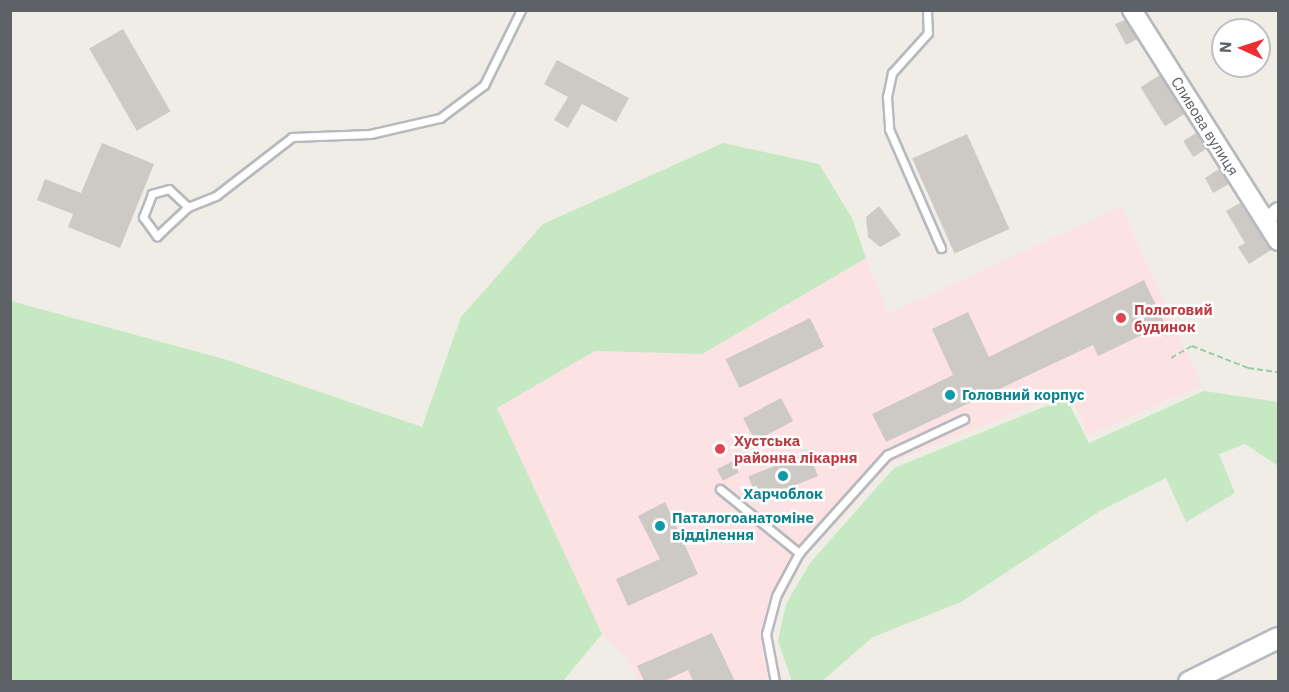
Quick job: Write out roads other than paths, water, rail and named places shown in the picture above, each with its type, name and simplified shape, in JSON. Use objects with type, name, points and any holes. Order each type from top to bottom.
[{"type":"main road","points":[[1200,679],[1278,639]]},
{"type":"street","name":"Сливова вулиця","points":[[1132,10],[1272,216],[1278,242]]},
{"type":"lane","points":[[188,207],[169,189],[152,194],[143,217],[157,236],[188,207],[217,195],[292,137],[370,134],[440,118],[484,85],[521,10]]},
{"type":"lane","points":[[927,10],[928,33],[892,73],[887,98],[890,129],[940,248]]},
{"type":"lane","points":[[775,681],[766,634],[776,596],[799,553],[887,455],[964,419]]},
{"type":"lane","points":[[720,489],[799,553]]},
{"type":"place","name":"Пологовий будинок","points":[[1121,318]]},
{"type":"place","name":"Головний корпус","points":[[950,395]]},
{"type":"place","name":"Хустська районна лікарня","points":[[720,449]]},
{"type":"place","name":"Харчоблок","points":[[783,476]]},
{"type":"place","name":"Паталогоанатоміне відділення","points":[[660,526]]}]
